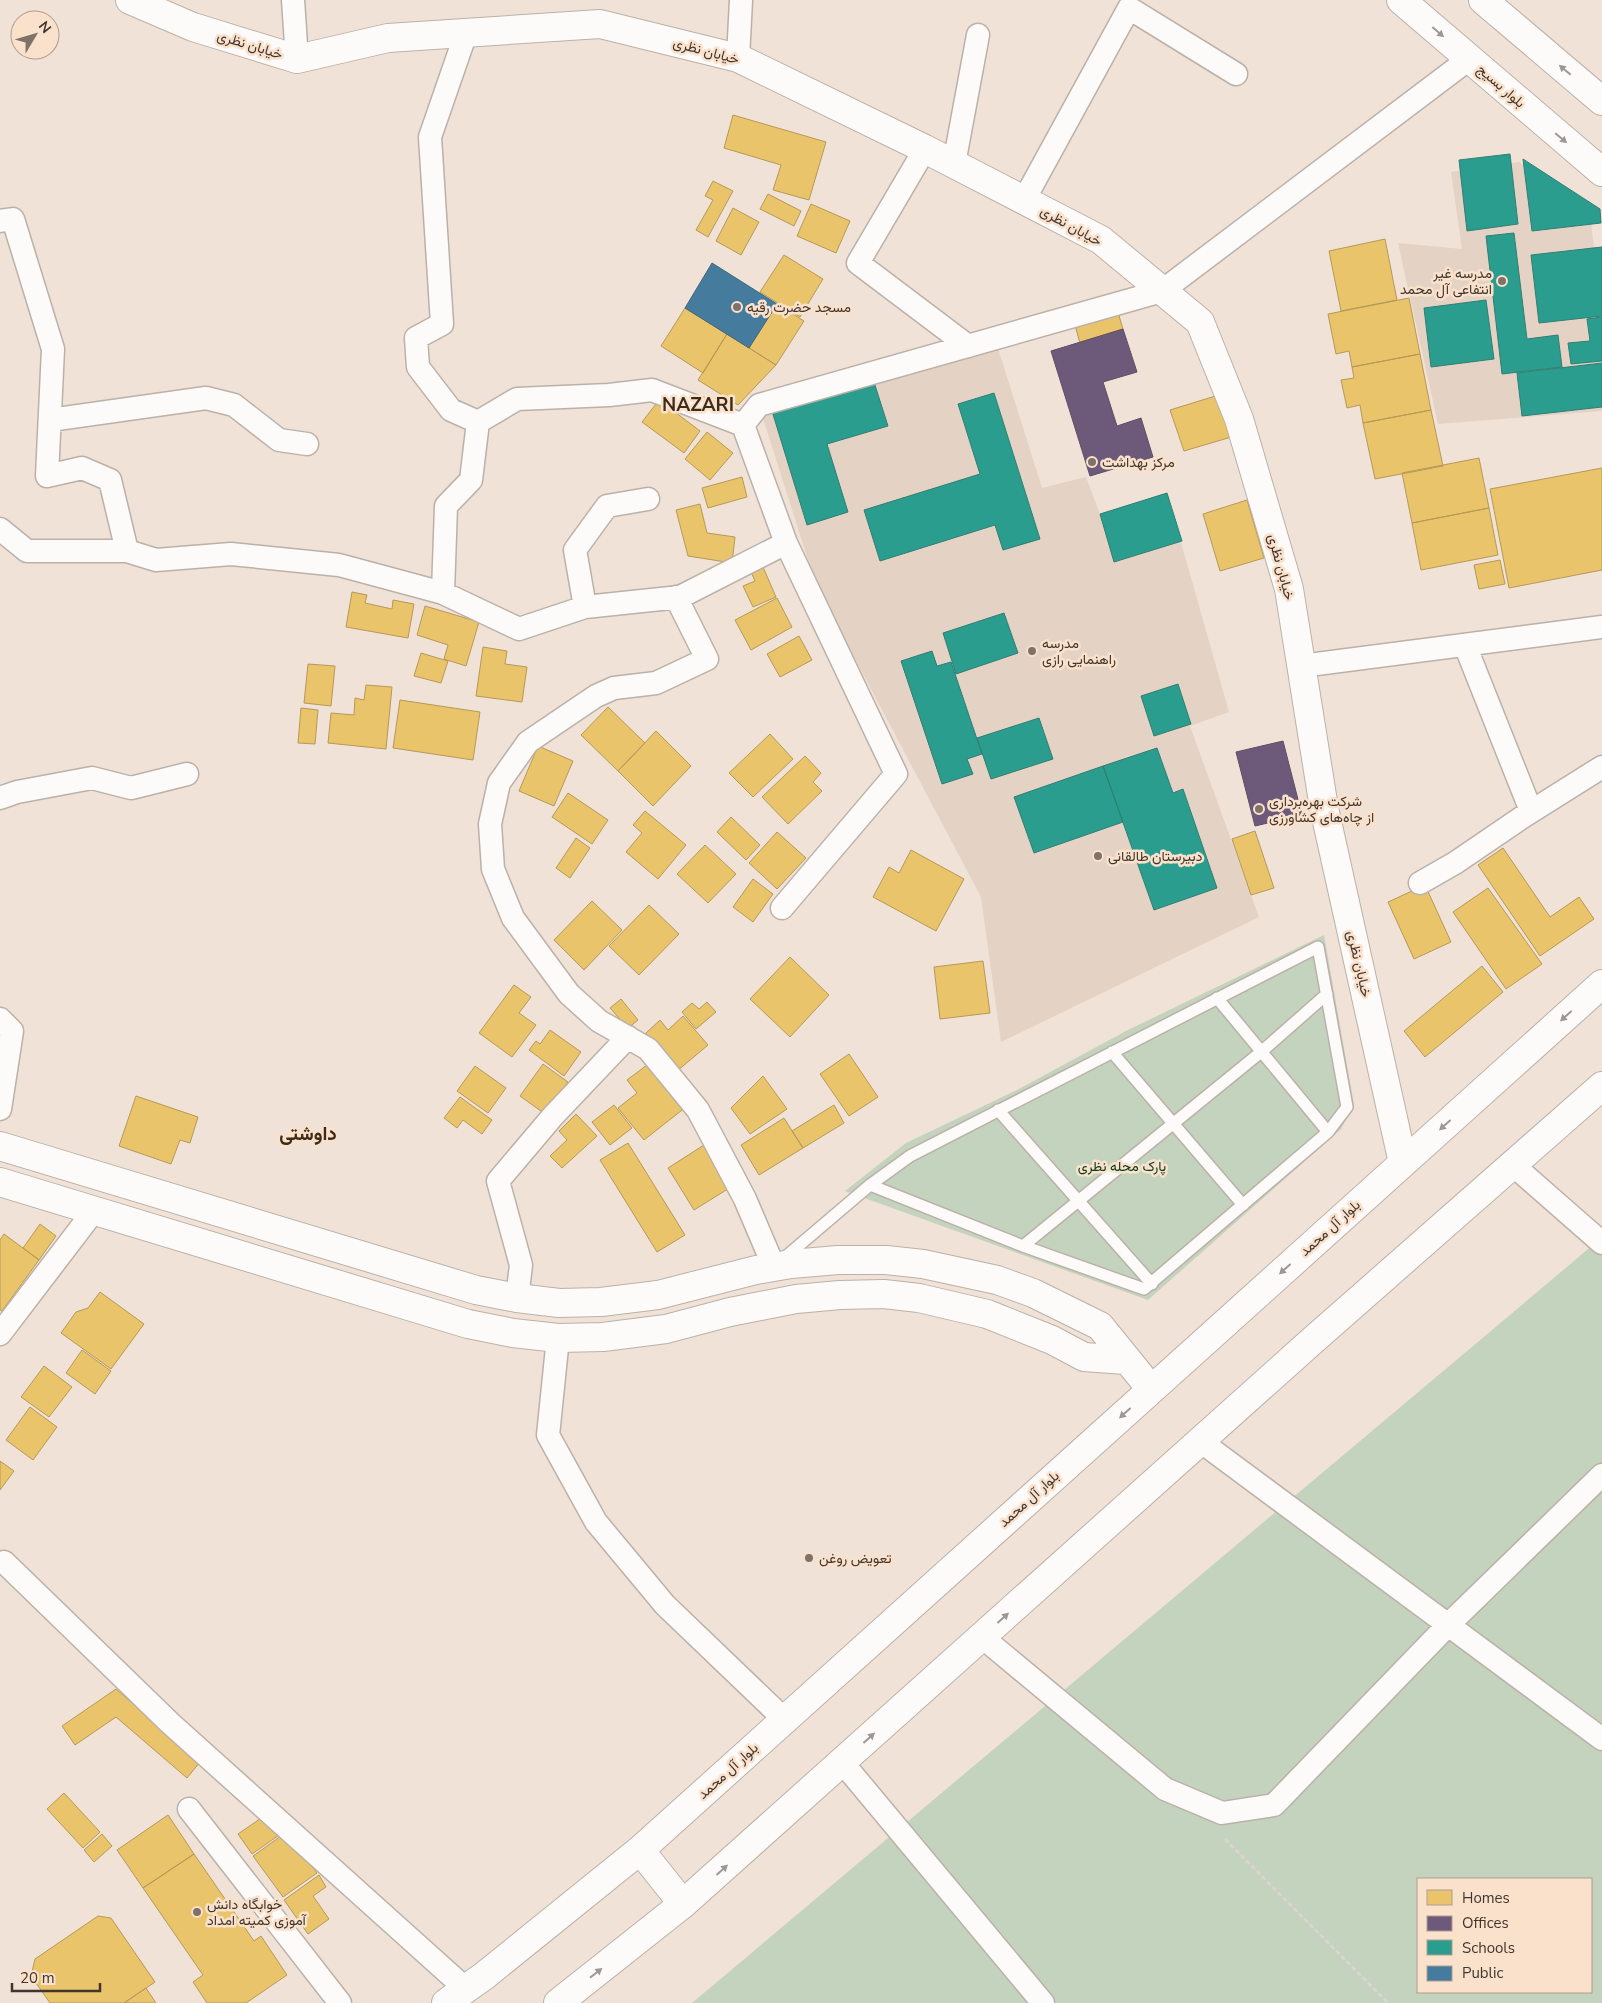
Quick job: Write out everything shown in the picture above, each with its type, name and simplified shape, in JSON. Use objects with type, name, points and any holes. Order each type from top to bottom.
[{"type":"main road","name":"خیابان نظری","points":[[130,0],[193,28],[297,59],[388,38],[600,24],[738,58],[925,149],[1101,240],[1200,322],[1239,419],[1289,589],[1324,808],[1403,1163]]},
{"type":"main road","name":"بلوار بسیج","points":[[1401,0],[1602,172]]},
{"type":"main road","points":[[1484,0],[1602,101]]},
{"type":"main road","name":"بلوار آل محمد","points":[[456,1996],[640,1850],[1602,984]]},
{"type":"main road","points":[[558,2003],[683,1904],[1602,1086]]},
{"type":"main road","points":[[0,1146],[476,1290],[518,1298],[559,1303],[630,1300],[774,1267],[838,1260],[886,1260],[961,1270],[1033,1293],[1100,1326],[1125,1360],[1151,1389]]},
{"type":"main road","points":[[0,1182],[93,1212],[468,1324],[513,1333],[558,1338],[603,1337],[666,1329],[730,1312],[796,1298],[884,1294],[919,1298],[987,1314],[1052,1340],[1084,1357],[1125,1360]]},
{"type":"main road","points":[[640,1850],[683,1904]]},
{"type":"street","points":[[293,0],[297,59]]},
{"type":"street","points":[[738,58],[741,0]]},
{"type":"street","points":[[1024,200],[1129,8],[1236,74]]},
{"type":"street","points":[[466,33],[430,137],[442,324],[416,338],[418,367],[451,410],[478,422]]},
{"type":"street","points":[[954,164],[978,35]]},
{"type":"street","points":[[743,424],[759,405],[1162,291],[1469,59]]},
{"type":"street","points":[[925,149],[858,263],[968,346]]},
{"type":"street","points":[[0,221],[13,219],[53,349],[47,476],[82,468],[110,480],[127,551]]},
{"type":"street","points":[[478,422],[517,399],[609,395],[652,390],[743,424],[786,543],[896,774],[782,908]]},
{"type":"street","points":[[50,420],[206,398],[234,404],[279,440],[307,444]]},
{"type":"street","points":[[443,592],[446,506],[471,480],[478,422]]},
{"type":"street","points":[[586,606],[575,550],[608,506],[648,499]]},
{"type":"street","points":[[0,530],[27,551],[127,551],[156,560],[231,554],[339,565],[443,592],[519,629],[586,606],[676,598],[786,543]]},
{"type":"street","points":[[676,598],[707,659],[656,683],[614,688],[596,696],[528,742],[499,783],[490,824],[494,869],[514,918],[569,994],[599,1021],[648,1049],[698,1110],[745,1198],[774,1267]]},
{"type":"street","points":[[1301,666],[1602,627]]},
{"type":"street","points":[[1464,645],[1531,811]]},
{"type":"street","points":[[1420,883],[1455,864],[1531,811],[1602,767]]},
{"type":"street","points":[[0,798],[18,792],[92,778],[131,788],[187,774]]},
{"type":"street","points":[[0,1019],[12,1031],[0,1109]]},
{"type":"street","points":[[518,1298],[521,1265],[498,1181],[553,1116],[628,1037]]},
{"type":"street","points":[[1513,1164],[1602,1243]]},
{"type":"street","points":[[0,1334],[93,1212]]},
{"type":"street","points":[[558,1338],[548,1435],[596,1522],[665,1605],[785,1720]]},
{"type":"street","points":[[1200,1442],[1602,1739]]},
{"type":"street","points":[[982,1636],[1165,1789],[1222,1813],[1274,1805],[1448,1625],[1602,1475]]},
{"type":"street","points":[[4,1562],[456,1996]]},
{"type":"street","points":[[842,1762],[1043,2003]]},
{"type":"street","points":[[189,1809],[340,2003]]},
{"type":"lane","points":[[774,1267],[870,1185],[910,1156],[1318,947],[1347,1107],[1328,1132],[1144,1289],[1023,1246],[870,1185]]},
{"type":"lane","points":[[1023,1246],[1262,1052],[1327,994]]},
{"type":"lane","points":[[1217,998],[1328,1132]]},
{"type":"lane","points":[[1112,1052],[1243,1205]]},
{"type":"lane","points":[[998,1110],[1152,1284]]},
{"type":"path","points":[[1224,1838],[1388,2003]]},
{"type":"shaded area","name":"مدرسه غیر انتفاعی آل محمد","points":[[1519,162],[1590,215],[1602,312],[1602,411],[1438,424],[1398,243],[1462,249],[1451,172]]},
{"type":"shaded area","points":[[996,342],[1042,488],[1086,477],[1100,514],[1167,493],[1229,712],[1190,726],[1259,917],[1001,1042],[981,897],[816,585],[761,412]]},
{"type":"green space","name":"پارک محله نظری","points":[[1324,935],[1354,1105],[1341,1129],[1148,1300],[845,1191],[906,1143],[1017,1090],[1126,1031]]},
{"type":"green space","points":[[1602,1237],[1602,2003],[692,2003]]},
{"type":"building: Homes","points":[[733,115],[826,142],[809,200],[773,190],[781,165],[724,148]]},
{"type":"building: Homes","points":[[713,181],[733,191],[708,237],[696,230],[713,200],[705,196]]},
{"type":"building: Homes","points":[[768,194],[801,211],[794,226],[760,209]]},
{"type":"building: Homes","points":[[811,204],[850,221],[836,253],[797,236]]},
{"type":"building: Homes","points":[[733,208],[759,222],[741,255],[716,241]]},
{"type":"building: Homes","points":[[1385,239],[1397,300],[1341,311],[1329,251]]},
{"type":"building: Homes","points":[[784,255],[823,279],[800,317],[760,292]]},
{"type":"building: Homes","points":[[1409,298],[1420,354],[1352,367],[1349,351],[1336,354],[1328,314]]},
{"type":"building: Homes","points":[[777,304],[804,321],[776,365],[749,348]]},
{"type":"building: Homes","points":[[685,308],[727,334],[703,373],[661,346]]},
{"type":"building: Homes","points":[[1117,309],[1123,329],[1080,343],[1074,322]]},
{"type":"building: Homes","points":[[727,334],[776,365],[738,405],[698,380]]},
{"type":"building: Homes","points":[[1420,354],[1431,410],[1363,423],[1360,405],[1347,408],[1341,380],[1354,378],[1352,367]]},
{"type":"building: Homes","points":[[1225,393],[1238,435],[1184,451],[1170,410]]},
{"type":"building: Homes","points":[[659,400],[700,431],[684,453],[642,422]]},
{"type":"building: Homes","points":[[1431,410],[1443,466],[1375,479],[1363,423]]},
{"type":"building: Homes","points":[[707,432],[733,453],[710,480],[685,459]]},
{"type":"building: Homes","points":[[1479,458],[1489,508],[1412,523],[1402,473]]},
{"type":"building: Homes","points":[[1602,468],[1602,570],[1509,588],[1490,489]]},
{"type":"building: Homes","points":[[742,477],[747,497],[708,508],[702,488]]},
{"type":"building: Homes","points":[[1247,500],[1264,558],[1220,571],[1203,514]]},
{"type":"building: Homes","points":[[700,504],[707,533],[735,537],[732,563],[688,556],[676,510]]},
{"type":"building: Homes","points":[[1489,508],[1498,555],[1421,570],[1412,523]]},
{"type":"building: Homes","points":[[1500,560],[1505,584],[1479,589],[1474,565]]},
{"type":"building: Homes","points":[[763,567],[776,597],[753,607],[743,586],[755,581],[751,572]]},
{"type":"building: Homes","points":[[352,592],[367,595],[365,603],[392,609],[393,600],[414,604],[408,638],[346,627]]},
{"type":"building: Homes","points":[[777,598],[792,627],[751,650],[735,620]]},
{"type":"building: Homes","points":[[425,606],[479,622],[466,666],[444,659],[448,645],[417,635]]},
{"type":"building: Homes","points":[[799,636],[812,660],[780,677],[767,654]]},
{"type":"building: Homes","points":[[483,647],[507,651],[505,664],[527,667],[522,702],[476,696]]},
{"type":"building: Homes","points":[[421,653],[448,661],[441,683],[414,676]]},
{"type":"building: Homes","points":[[308,664],[335,666],[331,706],[304,703]]},
{"type":"building: Homes","points":[[366,685],[392,687],[386,749],[328,743],[331,713],[354,715],[355,698],[364,700]]},
{"type":"building: Homes","points":[[400,700],[480,712],[473,760],[393,748]]},
{"type":"building: Homes","points":[[608,707],[645,743],[618,771],[581,735]]},
{"type":"building: Homes","points":[[301,708],[318,710],[315,744],[298,743]]},
{"type":"building: Homes","points":[[656,731],[691,766],[653,806],[618,771]]},
{"type":"building: Homes","points":[[770,734],[793,759],[753,797],[729,773]]},
{"type":"building: Homes","points":[[538,746],[573,761],[554,806],[519,791]]},
{"type":"building: Homes","points":[[805,756],[821,773],[813,782],[822,791],[788,824],[762,797]]},
{"type":"building: Homes","points":[[568,793],[608,820],[592,844],[552,817]]},
{"type":"building: Homes","points":[[645,811],[686,845],[658,879],[626,852],[642,833],[633,825]]},
{"type":"building: Homes","points":[[731,817],[760,845],[746,860],[717,832]]},
{"type":"building: Homes","points":[[1255,831],[1274,888],[1251,895],[1232,839]]},
{"type":"building: Homes","points":[[777,832],[806,858],[777,889],[749,863]]},
{"type":"building: Homes","points":[[576,838],[590,848],[570,878],[556,868]]},
{"type":"building: Homes","points":[[705,845],[736,874],[708,903],[677,874]]},
{"type":"building: Homes","points":[[1503,848],[1550,917],[1579,897],[1594,919],[1540,956],[1478,865]]},
{"type":"building: Homes","points":[[911,850],[964,879],[936,931],[873,897],[889,867],[899,873]]},
{"type":"building: Homes","points":[[753,879],[773,894],[753,922],[733,907]]},
{"type":"building: Homes","points":[[1425,885],[1451,942],[1414,959],[1388,902]]},
{"type":"building: Homes","points":[[1488,888],[1542,964],[1506,989],[1453,912]]},
{"type":"building: Homes","points":[[592,901],[622,930],[584,970],[554,940]]},
{"type":"building: Homes","points":[[649,905],[679,934],[639,975],[609,946]]},
{"type":"building: Homes","points":[[790,957],[829,995],[790,1037],[750,999]]},
{"type":"building: Homes","points":[[983,961],[990,1013],[940,1019],[934,967]]},
{"type":"building: Homes","points":[[1482,966],[1503,992],[1425,1057],[1404,1031]]},
{"type":"building: Homes","points":[[514,985],[531,997],[519,1013],[536,1025],[512,1057],[479,1033]]},
{"type":"building: Homes","points":[[621,999],[638,1020],[628,1028],[610,1008]]},
{"type":"building: Homes","points":[[707,1002],[716,1012],[696,1029],[682,1012],[692,1003],[699,1009]]},
{"type":"building: Homes","points":[[683,1016],[708,1045],[677,1071],[645,1034],[660,1020],[668,1030]]},
{"type":"building: Homes","points":[[550,1030],[581,1052],[564,1076],[529,1050],[536,1041],[540,1044]]},
{"type":"building: Homes","points":[[849,1054],[878,1097],[849,1116],[820,1074]]},
{"type":"building: Homes","points":[[651,1062],[686,1107],[644,1140],[618,1108],[637,1093],[627,1080]]},
{"type":"building: Homes","points":[[543,1064],[568,1082],[545,1114],[520,1096]]},
{"type":"building: Homes","points":[[475,1066],[506,1088],[488,1113],[457,1091]]},
{"type":"building: Homes","points":[[763,1076],[787,1109],[750,1134],[731,1108]]},
{"type":"building: Homes","points":[[136,1096],[198,1117],[190,1143],[180,1140],[171,1164],[119,1146]]},
{"type":"building: Homes","points":[[460,1097],[492,1120],[482,1134],[463,1120],[457,1128],[444,1118]]},
{"type":"building: Homes","points":[[614,1105],[632,1128],[610,1145],[592,1122]]},
{"type":"building: Homes","points":[[834,1105],[844,1123],[803,1148],[792,1131]]},
{"type":"building: Homes","points":[[576,1114],[597,1136],[562,1168],[550,1156],[567,1140],[559,1131]]},
{"type":"building: Homes","points":[[784,1118],[803,1148],[759,1175],[741,1145]]},
{"type":"building: Homes","points":[[628,1143],[685,1235],[657,1252],[600,1160]]},
{"type":"building: Homes","points":[[704,1145],[731,1187],[694,1210],[668,1168]]},
{"type":"building: Homes","points":[[40,1224],[56,1236],[39,1260],[23,1248]]},
{"type":"building: Homes","points":[[4,1234],[39,1260],[2,1311],[0,1310],[0,1240]]},
{"type":"building: Homes","points":[[100,1292],[144,1324],[111,1369],[61,1333],[76,1312],[88,1308]]},
{"type":"building: Homes","points":[[82,1350],[111,1371],[95,1394],[66,1373]]},
{"type":"building: Homes","points":[[44,1366],[72,1387],[49,1417],[21,1397]]},
{"type":"building: Homes","points":[[30,1407],[57,1427],[33,1460],[6,1440]]},
{"type":"building: Homes","points":[[0,1461],[14,1471],[0,1490]]},
{"type":"building: Homes","points":[[116,1689],[200,1762],[187,1778],[116,1717],[75,1745],[62,1726]]},
{"type":"building: Homes","points":[[64,1793],[100,1832],[83,1848],[47,1809]]},
{"type":"building: Homes","points":[[267,1814],[282,1833],[252,1854],[238,1834]]},
{"type":"building: Homes","points":[[168,1815],[194,1854],[143,1888],[117,1850]]},
{"type":"building: Homes","points":[[288,1831],[317,1873],[283,1897],[253,1856]]},
{"type":"building: Homes","points":[[102,1834],[112,1846],[94,1862],[84,1850]]},
{"type":"building: Homes","name":"خوابگاه دانش آموزی کمیته امداد","points":[[194,1854],[254,1941],[261,1936],[287,1975],[246,2003],[207,2003],[193,1982],[203,1975],[143,1888]]},
{"type":"building: Homes","points":[[319,1875],[326,1887],[313,1896],[329,1919],[308,1934],[284,1900]]},
{"type":"building: Homes","points":[[98,1916],[111,1918],[155,1982],[124,2003],[50,2003],[31,1976],[35,1959]]},
{"type":"building: Homes","points":[[146,1988],[156,2003],[124,2003]]},
{"type":"building: Offices","points":[[1123,329],[1137,372],[1103,382],[1117,426],[1141,418],[1153,457],[1090,476],[1051,351]]},
{"type":"building: Offices","points":[[1283,741],[1302,815],[1255,826],[1236,752]]},
{"type":"building: Schools","points":[[1510,154],[1518,224],[1467,231],[1459,160]]},
{"type":"building: Schools","points":[[1523,159],[1600,209],[1601,223],[1532,231]]},
{"type":"building: Schools","points":[[1514,233],[1527,339],[1558,335],[1562,367],[1502,374],[1486,236]]},
{"type":"building: Schools","points":[[1602,247],[1602,316],[1539,323],[1531,255]]},
{"type":"building: Schools","points":[[1486,300],[1494,359],[1431,367],[1424,308]]},
{"type":"building: Schools","points":[[1602,317],[1602,361],[1571,364],[1568,343],[1590,341],[1587,319]]},
{"type":"building: Schools","points":[[1602,363],[1602,407],[1522,416],[1517,373]]},
{"type":"building: Schools","points":[[873,379],[888,426],[827,444],[848,512],[807,525],[772,411]]},
{"type":"building: Schools","points":[[994,393],[1040,539],[1003,550],[995,525],[880,561],[864,510],[980,474],[958,404]]},
{"type":"building: Schools","points":[[1167,493],[1182,541],[1114,562],[1100,514]]},
{"type":"building: Schools","points":[[1004,613],[1018,653],[956,674],[943,633]]},
{"type":"building: Schools","points":[[932,651],[937,666],[951,662],[982,754],[967,759],[973,774],[942,784],[901,661]]},
{"type":"building: Schools","points":[[1178,684],[1191,724],[1154,736],[1141,696]]},
{"type":"building: Schools","points":[[1039,718],[1053,759],[991,779],[977,738]]},
{"type":"building: Schools","points":[[1157,748],[1173,793],[1183,789],[1217,888],[1154,910],[1103,766]]},
{"type":"building: Schools","points":[[1103,766],[1123,822],[1034,853],[1014,797]]},
{"type":"building: Public","points":[[712,263],[777,304],[749,348],[685,308]]},
{"type":"place","name":"مدرسه غیر انتفاعی آل محمد","points":[[1502,281]]},
{"type":"place","name":"مسجد حضرت رقیه","points":[[737,307]]},
{"type":"place","name":"مرکز بهداشت","points":[[1092,462]]},
{"type":"place","name":"مدرسه راهنمایی رازی","points":[[1032,651]]},
{"type":"place","name":"شرکت بهره‌برداری از چاه‌های کشاورزی","points":[[1259,809]]},
{"type":"place","name":"دبیرستان طالقانی","points":[[1098,856]]},
{"type":"place","name":"تعویض روغن","points":[[809,1558]]},
{"type":"place","name":"خوابگاه دانش آموزی کمیته امداد","points":[[197,1912]]},
{"type":"district","name":"NAZARI","points":[[698,405]]},
{"type":"district","name":"داوشتی","points":[[308,1134]]}]
